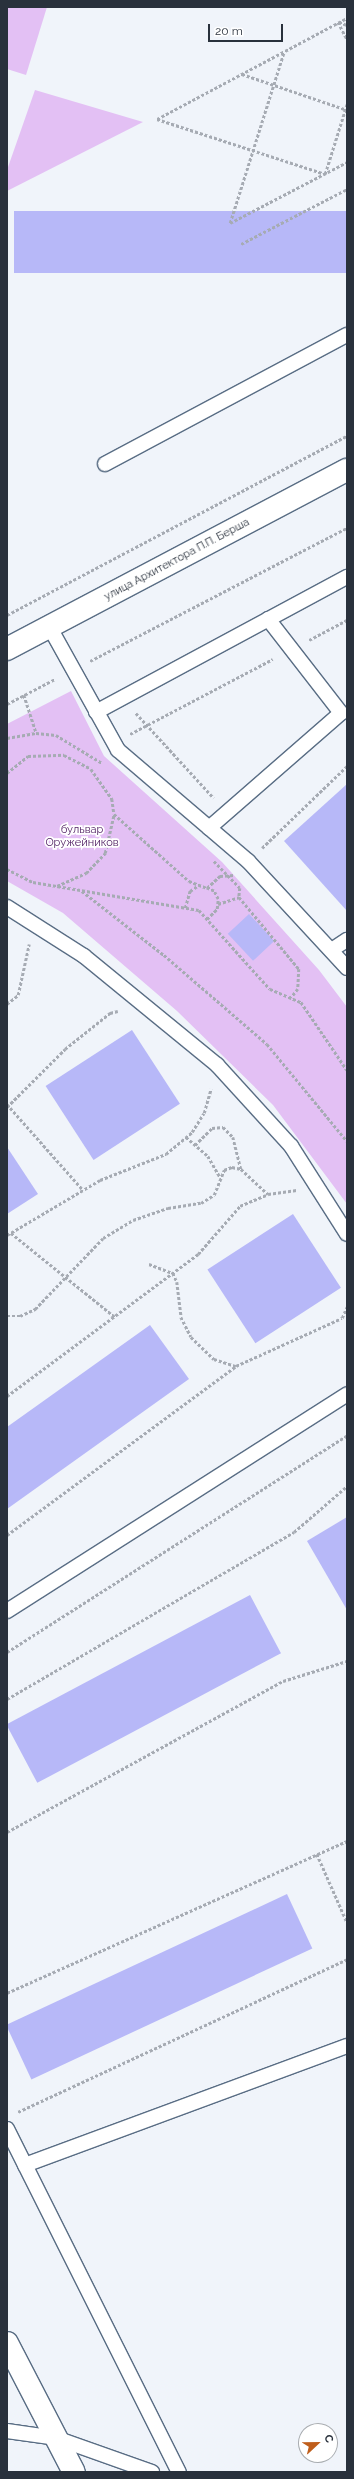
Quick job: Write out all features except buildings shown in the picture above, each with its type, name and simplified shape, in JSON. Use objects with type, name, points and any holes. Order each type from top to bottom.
[{"type":"street","name":"улица Архитектора П.П. Берша","points":[[7,649],[347,470]]},
{"type":"street","points":[[7,2343],[74,2472]]},
{"type":"lane","points":[[105,464],[347,335]]},
{"type":"lane","points":[[96,712],[268,618],[347,577]]},
{"type":"lane","points":[[210,828],[341,713],[268,618]]},
{"type":"lane","points":[[49,626],[76,668],[96,712],[114,742],[248,862],[333,949],[347,968]]},
{"type":"lane","points":[[7,907],[84,956],[217,1065],[291,1146],[347,1234]]},
{"type":"lane","points":[[333,949],[347,940]]},
{"type":"lane","points":[[7,1612],[347,1394]]},
{"type":"lane","points":[[25,2165],[347,2046]]},
{"type":"lane","points":[[7,2129],[179,2472]]},
{"type":"lane","points":[[7,2431],[56,2438],[152,2472]]},
{"type":"path","points":[[325,174],[157,119],[347,18]]},
{"type":"path","points":[[338,22],[347,25]]},
{"type":"path","points":[[338,22],[347,39]]},
{"type":"path","points":[[284,51],[230,223],[347,162]]},
{"type":"path","points":[[242,74],[346,109]]},
{"type":"path","points":[[325,174],[347,104]]},
{"type":"path","points":[[241,244],[347,189]]},
{"type":"path","points":[[7,615],[347,436]]},
{"type":"path","points":[[7,704],[347,528]]},
{"type":"path","points":[[114,742],[347,620]]},
{"type":"path","points":[[24,695],[36,733]]},
{"type":"path","points":[[124,696],[144,726],[227,812]]},
{"type":"path","points":[[7,738],[36,733],[68,741],[107,767]]},
{"type":"path","points":[[56,886],[86,873],[105,853],[114,814]]},
{"type":"path","points":[[212,859],[240,888],[239,897],[299,969],[298,989],[291,998]]},
{"type":"path","points":[[7,869],[33,882],[199,910],[270,989],[301,1002],[347,1070]]},
{"type":"path","points":[[185,908],[190,891],[199,885]]},
{"type":"path","points":[[207,888],[214,891],[218,904]]},
{"type":"path","points":[[81,890],[164,955],[267,1044],[347,1141]]},
{"type":"path","points":[[207,919],[218,904],[239,897]]},
{"type":"path","points":[[7,1004],[18,995],[34,924]]},
{"type":"path","points":[[83,1190],[8,1105],[65,1050],[110,1013],[144,1005]]},
{"type":"path","points":[[7,1235],[83,1190],[166,1154],[186,1137],[204,1113],[217,1065]]},
{"type":"path","points":[[195,1146],[212,1128],[223,1127],[233,1137],[241,1169]]},
{"type":"path","points":[[186,1137],[208,1156],[220,1178]]},
{"type":"path","points":[[7,1316],[20,1316],[35,1308],[103,1238],[140,1218],[168,1208],[201,1203],[214,1194],[224,1170],[232,1167],[241,1169],[268,1194]]},
{"type":"path","points":[[7,1396],[198,1254],[240,1206],[268,1194],[317,1187]]},
{"type":"path","points":[[11,1233],[115,1317]]},
{"type":"path","points":[[149,1264],[173,1273],[178,1282],[181,1317],[191,1337],[214,1359],[236,1366]]},
{"type":"path","points":[[7,1535],[236,1366],[342,1318],[347,1307]]},
{"type":"path","points":[[7,1652],[347,1434]]},
{"type":"path","points":[[7,1699],[294,1532],[347,1486]]},
{"type":"path","points":[[7,1832],[283,1681],[347,1661]]},
{"type":"path","points":[[7,1993],[347,1841]]},
{"type":"path","points":[[317,1854],[347,1922]]},
{"type":"path","points":[[14,2114],[347,1959]]},
{"type":"green space","points":[[7,7],[47,7],[26,75],[7,69]]},
{"type":"green space","points":[[35,90],[143,122],[7,191],[7,170]]},
{"type":"green space","name":"бульвар Оружейников","points":[[71,691],[104,756],[222,862],[319,970],[347,1007],[347,1204],[273,1105],[177,1011],[63,913],[7,881],[7,724]]}]
